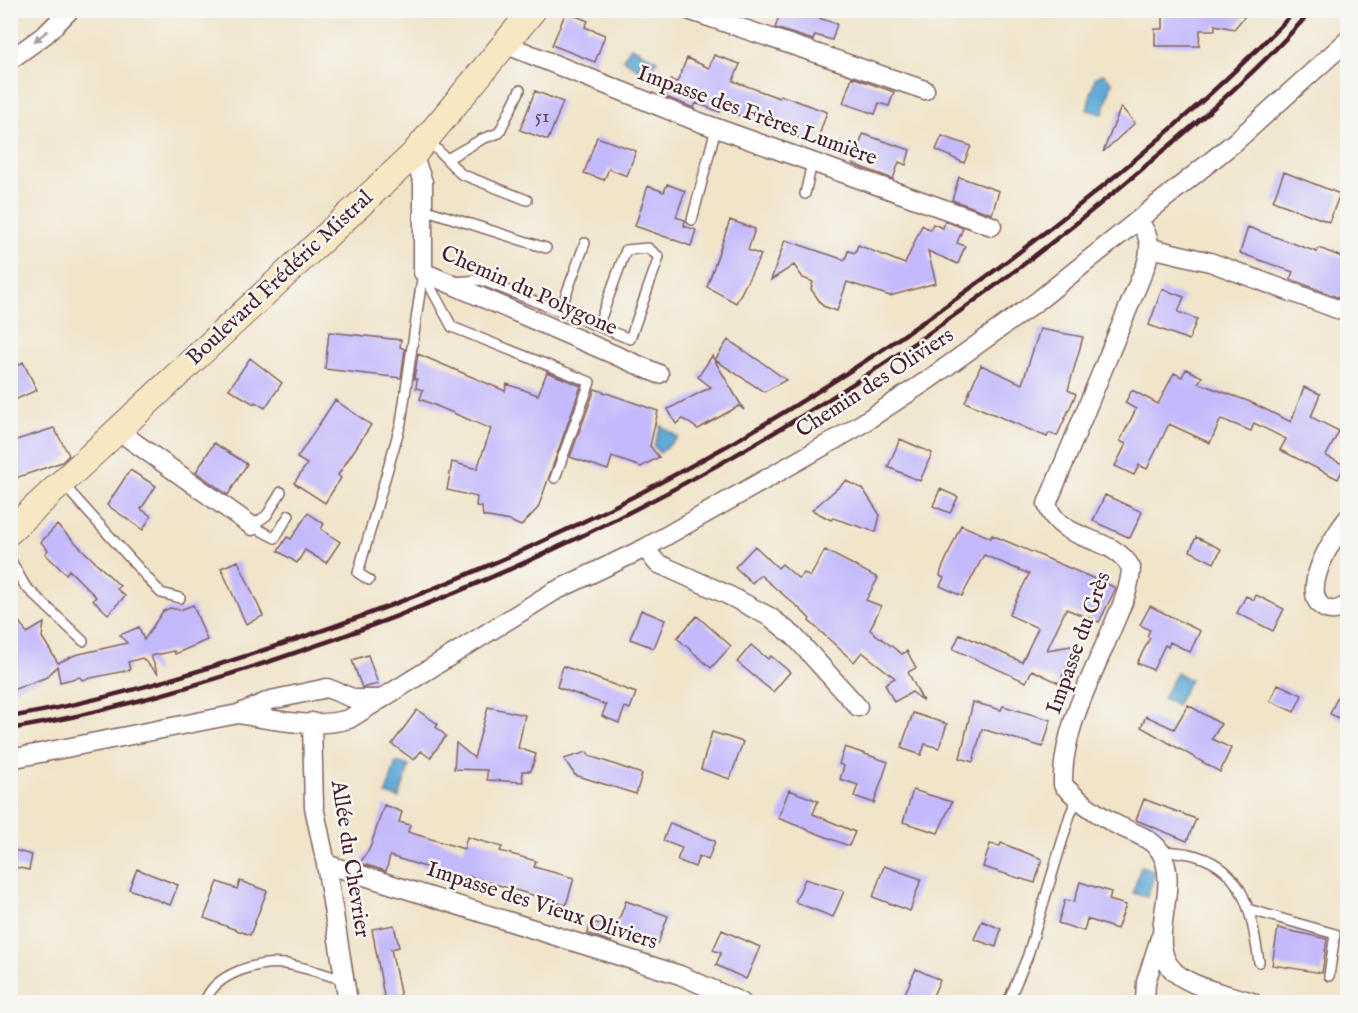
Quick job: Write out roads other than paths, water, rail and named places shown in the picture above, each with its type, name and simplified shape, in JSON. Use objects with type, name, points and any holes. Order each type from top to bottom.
[{"type":"main road","name":"Boulevard Frédéric Mistral","points":[[10,531],[420,147],[507,45],[533,10]]},
{"type":"street","points":[[10,60],[46,34],[70,10]]},
{"type":"street","points":[[688,10],[925,90]]},
{"type":"street","name":"Impasse des Frères Lumière","points":[[507,45],[716,128],[992,226]]},
{"type":"street","name":"Chemin des Oliviers","points":[[238,714],[334,723],[349,719],[553,592],[645,548],[871,418],[1039,300],[1343,52]]},
{"type":"street","name":"Chemin du Polygone","points":[[420,147],[423,182],[423,272],[659,374]]},
{"type":"street","points":[[1138,220],[1146,231],[1151,248],[1210,262],[1347,313]]},
{"type":"street","name":"Impasse du Grès","points":[[1151,248],[1047,504],[1057,523],[1118,553],[1131,568],[1126,596],[1080,704],[1062,762],[1063,785],[1077,800],[1111,822],[1149,841],[1160,851]]},
{"type":"street","points":[[117,430],[252,526]]},
{"type":"street","points":[[1347,518],[1329,547],[1314,583],[1313,596],[1320,606],[1330,610],[1340,610],[1347,604]]},
{"type":"street","points":[[645,548],[657,563],[770,617],[794,636],[858,707]]},
{"type":"street","name":"Chemin des Oliviers","points":[[10,759],[238,714],[271,700],[327,688],[355,699],[383,699]]},
{"type":"street","name":"Allée du Chevrier","points":[[312,722],[314,807],[326,864],[348,1002]]},
{"type":"street","points":[[1145,1002],[1146,982],[1161,936],[1170,883],[1168,870],[1160,851]]},
{"type":"street","name":"Impasse des Vieux Oliviers","points":[[326,864],[680,975],[741,1002]]},
{"type":"street","points":[[1161,936],[1163,953],[1170,968],[1182,978],[1252,1002]]},
{"type":"lane","points":[[447,159],[482,139],[499,133],[520,90]]},
{"type":"lane","points":[[692,220],[716,128]]},
{"type":"lane","points":[[420,147],[447,159],[461,174],[527,200]]},
{"type":"lane","points":[[805,194],[813,163]]},
{"type":"lane","points":[[423,209],[546,248]]},
{"type":"lane","points":[[560,311],[585,243]]},
{"type":"lane","points":[[446,282],[481,280],[630,339],[659,257],[648,248],[626,250],[598,326]]},
{"type":"lane","points":[[423,272],[452,327],[590,382],[555,478]]},
{"type":"lane","points":[[369,580],[358,573],[401,423],[423,272]]},
{"type":"lane","points":[[62,482],[161,593],[180,598]]},
{"type":"lane","points":[[281,492],[267,515],[252,526],[275,538],[289,515]]},
{"type":"lane","points":[[10,559],[25,586],[83,641]]},
{"type":"lane","points":[[1008,1002],[1027,958],[1070,815],[1077,800]]},
{"type":"lane","points":[[1160,851],[1195,855],[1215,863],[1241,889],[1251,910],[1259,962]]},
{"type":"lane","points":[[1251,910],[1335,934],[1329,976]]},
{"type":"lane","points":[[205,1002],[220,979],[252,968],[284,964],[345,980]]},
{"type":"water","points":[[631,47],[657,60],[650,77],[623,59]]},
{"type":"water","points":[[1103,74],[1112,82],[1103,114],[1087,110],[1095,78]]},
{"type":"water","points":[[661,426],[678,437],[660,453],[654,446]]},
{"type":"water","points":[[1177,673],[1190,680],[1176,705],[1163,698]]},
{"type":"water","points":[[396,762],[409,766],[399,798],[386,794]]},
{"type":"water","points":[[1141,866],[1156,871],[1147,897],[1133,893]]},
{"type":"railway","points":[[10,717],[76,704],[174,678],[270,648],[375,611],[477,570],[577,524],[675,474],[771,420],[864,361],[955,299],[1044,233],[1174,126],[1236,70],[1296,10]]},
{"type":"railway","points":[[10,729],[77,716],[176,690],[274,660],[389,619],[501,573],[611,522],[718,465],[822,403],[923,337],[1022,266],[1193,126],[1266,58],[1312,10]]}]
